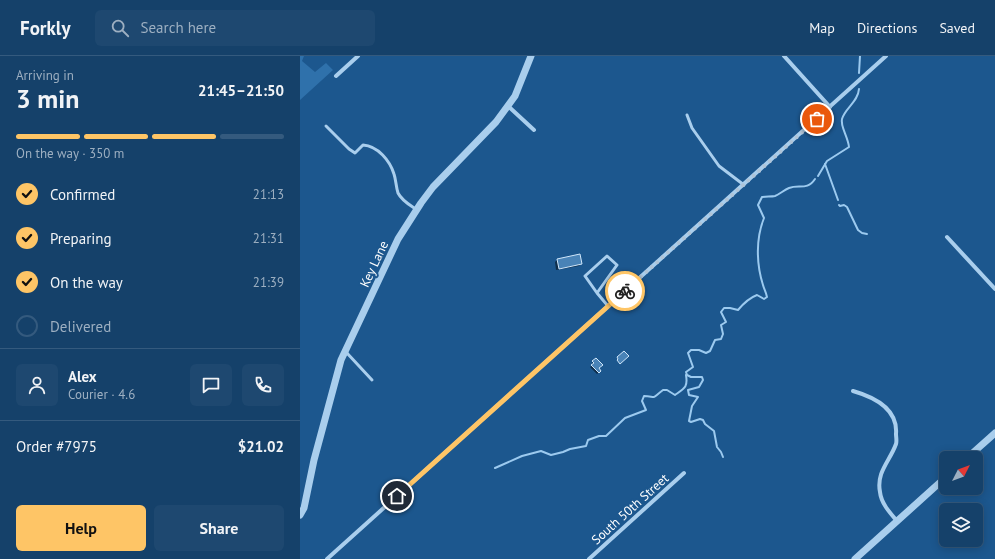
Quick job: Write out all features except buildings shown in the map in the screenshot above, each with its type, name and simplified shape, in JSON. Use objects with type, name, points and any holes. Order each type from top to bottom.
[{"type":"street","points":[[336,76],[358,56]]},
{"type":"street","name":"Key Lane","points":[[300,515],[304,508],[316,453],[341,360],[398,239],[433,188],[496,122],[516,96],[531,56]]},
{"type":"street","points":[[784,56],[830,107]]},
{"type":"street","points":[[326,559],[886,56]]},
{"type":"street","points":[[508,106],[534,130]]},
{"type":"street","points":[[947,237],[995,289]]},
{"type":"street","points":[[853,391],[868,396],[880,403],[892,414],[897,426],[896,443],[881,472],[879,484],[883,502],[897,521]]},
{"type":"street","points":[[975,451],[995,432]]},
{"type":"street","name":"South 50th Street","points":[[589,559],[684,473]]},
{"type":"street","points":[[855,559],[939,483]]},
{"type":"lane","points":[[687,115],[692,128],[719,166],[744,185]]},
{"type":"lane","points":[[326,126],[355,153],[363,145],[370,145],[376,149],[389,163],[394,174],[398,193],[404,201],[417,210]]},
{"type":"lane","points":[[597,293],[617,265],[607,256],[585,276],[597,293],[608,306]]},
{"type":"lane","points":[[345,350],[372,380]]},
{"type":"shaded area","points":[[300,56],[304,56],[302,61],[315,72],[326,63],[333,70],[300,100]]},
{"type":"waterway","points":[[859,73],[860,56]]},
{"type":"waterway","points":[[818,176],[827,161],[849,147],[842,125],[842,119],[856,98],[859,89]]},
{"type":"waterway","points":[[825,164],[838,200]]},
{"type":"waterway","points":[[723,457],[717,447],[714,431],[705,424],[703,420],[700,419],[691,422],[689,421],[692,406],[698,397],[689,395],[688,390],[699,387],[703,380],[702,377],[691,377],[687,375],[686,372],[693,367],[688,353],[691,350],[699,350],[706,353],[710,351],[715,340],[721,339],[723,334],[721,325],[726,322],[721,312],[724,308],[738,310],[746,301],[754,296],[757,295],[764,299],[767,297],[763,286],[758,259],[759,234],[764,218],[758,205],[762,197],[775,196],[793,187],[809,185],[815,179]]},
{"type":"waterway","points":[[839,205],[844,205],[847,207],[858,230],[867,234]]},
{"type":"waterway","points":[[495,468],[522,456],[541,451],[551,455],[586,446],[588,440],[599,436],[606,436],[625,418],[646,410],[642,401],[644,396],[655,397],[663,390],[667,390],[675,395],[678,393],[686,385],[686,375]]},
{"type":"way so far","points":[[625,291],[817,119]]},
{"type":"route","points":[[397,496],[625,291]]}]
